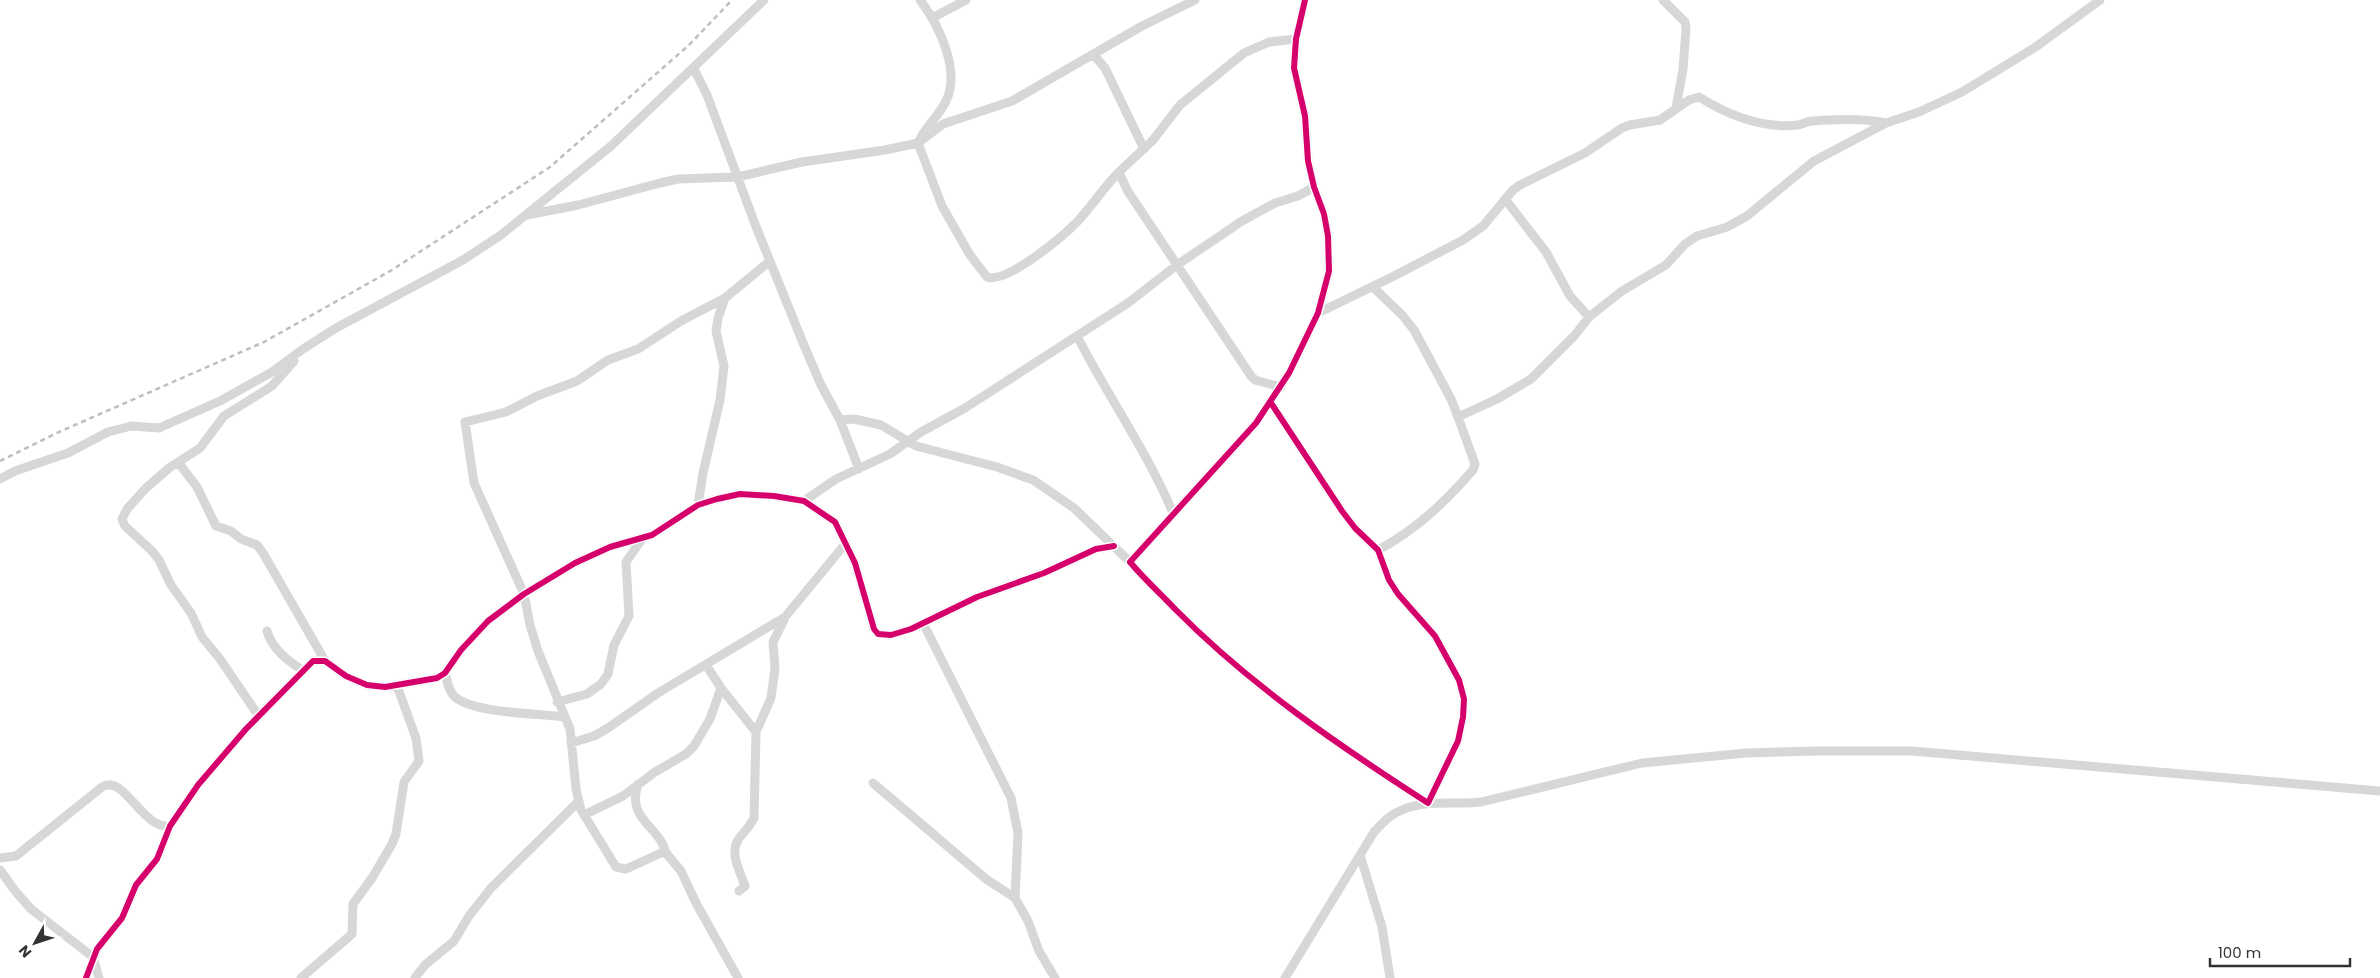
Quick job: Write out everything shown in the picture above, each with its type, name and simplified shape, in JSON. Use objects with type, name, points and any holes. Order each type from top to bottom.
[{"type":"street","points":[[0,479],[15,471],[68,453],[119,428],[130,426],[154,428],[165,426],[255,383],[336,328],[462,260],[526,215],[612,146],[764,0]]},
{"type":"street","points":[[920,0],[932,18],[952,70],[952,83],[945,103],[924,130],[918,143],[925,167],[942,206],[970,255],[987,277],[991,279],[1004,275],[1030,260],[1063,236],[1119,172],[1144,148],[1180,105],[1244,53],[1269,42],[1296,39]]},
{"type":"street","points":[[932,18],[966,0]]},
{"type":"street","points":[[526,215],[550,211],[678,179],[737,177],[802,162],[918,143],[943,124],[1012,101],[1142,26],[1196,0]]},
{"type":"street","points":[[1130,562],[1173,512],[1241,441],[1271,403],[1318,313],[1329,271],[1329,253],[1324,214],[1314,187],[1308,161],[1305,116],[1294,68],[1296,39],[1305,0]]},
{"type":"street","points":[[1663,0],[1685,22],[1686,29],[1683,69],[1676,108]]},
{"type":"street","points":[[1458,417],[1496,399],[1530,378],[1575,335],[1589,318],[1622,291],[1666,265],[1685,244],[1697,236],[1738,221],[1814,161],[1886,123],[1919,112],[1962,92],[2034,48],[2100,0]]},
{"type":"street","points":[[1093,54],[1105,68],[1144,148]]},
{"type":"street","points":[[694,69],[707,96],[810,360],[840,420],[859,469]]},
{"type":"street","points":[[1318,313],[1373,287],[1478,230],[1520,185],[1584,153],[1622,128],[1630,124],[1660,120],[1689,100],[1699,97],[1732,115],[1761,122],[1799,125],[1813,121],[1861,120],[1886,123]]},
{"type":"street","points":[[1119,172],[1127,190],[1251,376],[1256,380],[1281,387]]},
{"type":"street","points":[[804,501],[836,479],[890,454],[907,441],[949,418],[1128,303],[1177,266],[1261,210],[1298,196],[1314,187]]},
{"type":"street","points":[[1505,199],[1546,252],[1570,296],[1589,318]]},
{"type":"street","points":[[666,853],[661,853],[626,869],[616,868],[584,815],[579,801],[570,729],[557,702],[538,651],[524,594],[474,483],[465,422],[506,412],[537,396],[577,381],[608,360],[638,349],[681,321],[725,298],[770,261]]},
{"type":"street","points":[[1373,287],[1403,316],[1414,330],[1451,398],[1475,464],[1473,470],[1426,518],[1406,534],[1378,550]]},
{"type":"street","points":[[698,505],[702,473],[720,400],[724,366],[716,331],[725,298]]},
{"type":"street","points":[[1077,336],[1096,374],[1149,464],[1173,512]]},
{"type":"street","points":[[258,715],[220,659],[202,637],[191,613],[171,585],[159,560],[122,521],[122,516],[146,488],[207,442],[224,416],[277,382],[299,352]]},
{"type":"street","points":[[1271,403],[1354,528],[1378,550],[1398,594],[1435,636],[1459,680],[1464,699],[1464,717],[1458,741],[1428,803]]},
{"type":"street","points":[[840,420],[854,419],[882,425],[924,449],[996,466],[1033,480],[1074,508],[1193,627],[1268,692],[1340,746],[1428,803]]},
{"type":"street","points":[[178,462],[198,487],[216,526],[231,531],[241,539],[257,546],[263,553],[325,661],[336,671],[367,684],[385,687],[424,682],[445,673],[461,650],[488,621],[524,594],[591,555],[610,547],[652,535],[698,505],[740,494],[774,496],[804,501],[830,517],[846,543],[855,563],[874,629],[878,634],[891,635],[923,623],[977,596],[1044,573],[1096,549],[1114,546]]},
{"type":"street","points":[[557,702],[587,694],[601,684],[608,674],[614,645],[629,616],[626,562],[642,539]]},
{"type":"street","points":[[739,891],[745,886],[736,865],[735,848],[737,842],[751,825],[754,818],[753,785],[756,732],[771,698],[775,669],[773,642],[785,617],[846,543]]},
{"type":"street","points":[[571,743],[608,728],[658,693],[785,617]]},
{"type":"street","points":[[923,623],[1011,798],[1018,833],[1015,898]]},
{"type":"street","points":[[267,631],[272,644],[279,652],[302,670]]},
{"type":"street","points":[[86,978],[93,957],[101,943],[122,918],[136,885],[157,859],[170,826],[203,778],[258,715],[275,701],[302,670],[312,662],[325,661]]},
{"type":"street","points":[[706,665],[721,688],[756,732]]},
{"type":"street","points":[[445,673],[453,696],[461,701],[481,708],[565,717]]},
{"type":"street","points":[[301,978],[352,934],[353,904],[372,878],[396,834],[404,782],[419,761],[416,738],[397,686]]},
{"type":"street","points":[[584,815],[623,796],[638,784],[686,754],[694,746],[714,710],[721,688]]},
{"type":"street","points":[[1285,978],[1374,832],[1388,818],[1402,810],[1428,803],[1460,804],[1481,802],[1642,763],[1746,753],[1818,750],[1912,751],[2380,791]]},
{"type":"street","points":[[873,783],[986,878],[1015,898],[1028,921],[1039,951],[1055,978]]},
{"type":"street","points":[[0,858],[16,856],[102,787],[110,784],[117,785],[137,808],[153,821],[165,827],[170,826]]},
{"type":"street","points":[[638,784],[634,796],[635,805],[644,821],[680,871],[738,978]]},
{"type":"street","points":[[415,978],[425,965],[454,941],[469,916],[491,888],[579,801]]},
{"type":"street","points":[[1360,855],[1382,927],[1390,978]]},
{"type":"street","points":[[0,870],[31,909],[93,957],[99,978]]},
{"type":"railway","points":[[0,461],[59,432],[264,342],[392,270],[550,167],[689,45],[732,0]]},
{"type":"cycle path","points":[[1271,403],[1342,511],[1355,528],[1378,550],[1389,580],[1398,594],[1435,636],[1459,680],[1464,699],[1463,717],[1458,741],[1428,803],[1328,736],[1264,688],[1204,637],[1130,562],[1256,423],[1289,373],[1318,313],[1329,271],[1328,236],[1324,214],[1314,187],[1308,161],[1305,116],[1294,68],[1296,39],[1305,0]]},
{"type":"cycle path","points":[[86,978],[97,949],[122,918],[136,885],[157,859],[170,826],[198,785],[246,729],[313,661],[325,661],[346,676],[367,685],[385,687],[437,678],[445,673],[461,650],[488,621],[524,594],[575,563],[610,547],[652,535],[698,505],[740,494],[774,496],[804,501],[835,522],[855,563],[874,629],[878,634],[891,635],[911,629],[977,597],[1044,573],[1096,549],[1114,546]]}]
